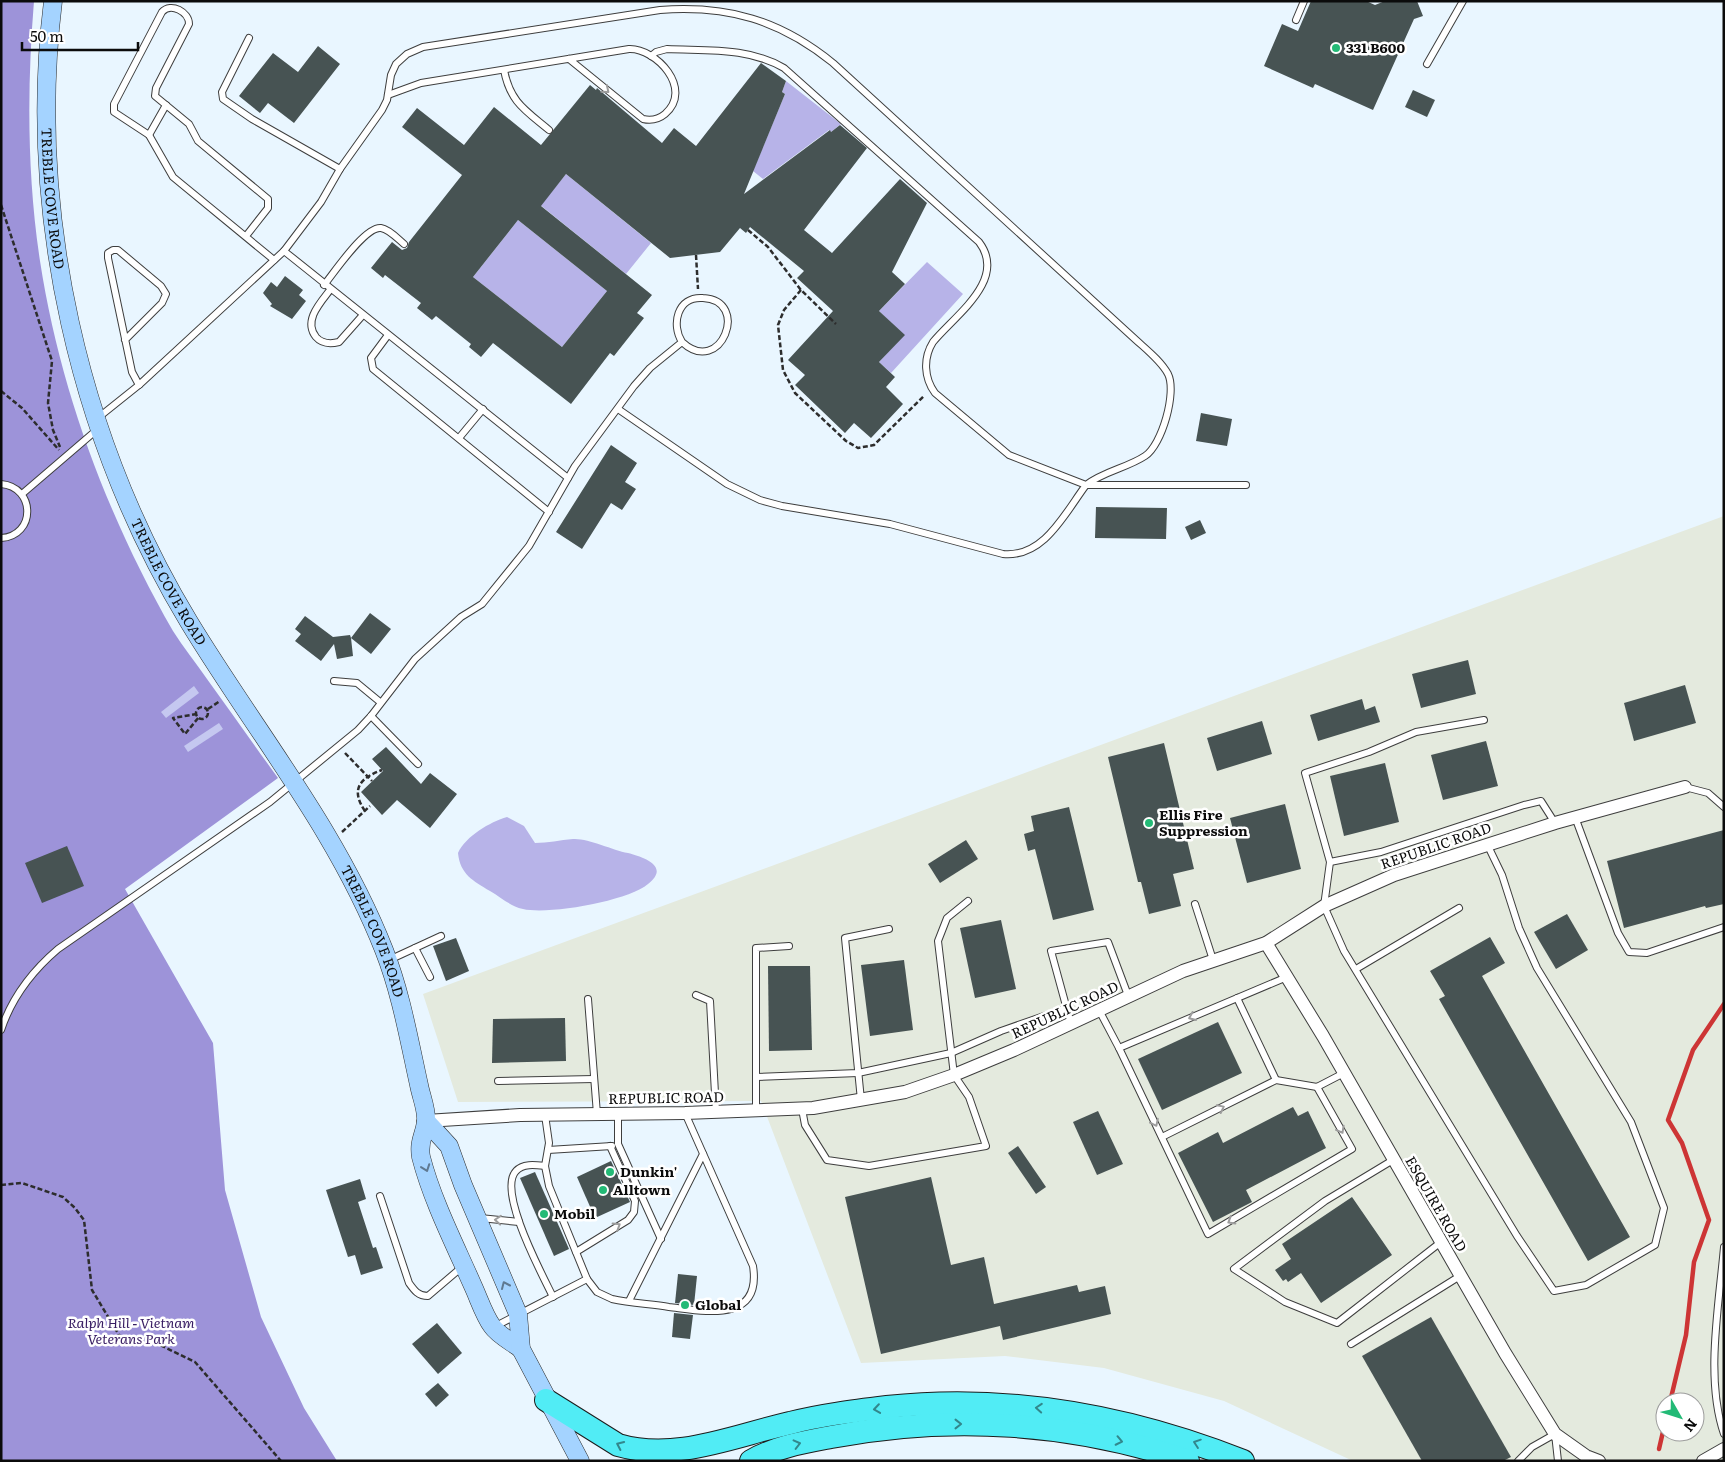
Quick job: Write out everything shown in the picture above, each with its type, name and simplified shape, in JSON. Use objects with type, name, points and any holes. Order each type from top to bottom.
[{"type":"highway","points":[[546,1400],[610,1440],[631,1450],[668,1456],[693,1455],[759,1431],[818,1416],[888,1407],[990,1404],[1053,1409],[1113,1420],[1180,1438],[1243,1461]]},
{"type":"highway","points":[[753,1460],[801,1443],[893,1427],[1003,1424],[1084,1434],[1140,1446],[1188,1461]]},
{"type":"main road","name":"TREBLE COVE ROAD","points":[[54,1],[48,103],[53,206],[68,314],[98,423],[138,525],[176,598],[210,655],[295,783],[346,869],[368,912],[388,961],[405,1021],[426,1121],[421,1137],[421,1156],[450,1234],[493,1328],[520,1349]]},
{"type":"main road","name":"TREBLE COVE ROAD","points":[[426,1121],[449,1146],[476,1218],[518,1314],[520,1349],[580,1461]]},
{"type":"main road","points":[[464,1265],[491,1253]]},
{"type":"street","name":"REPUBLIC ROAD","points":[[426,1121],[545,1115],[686,1114],[802,1109],[905,1092],[954,1076],[1100,1012],[1183,971],[1266,943],[1324,906],[1394,875],[1575,817],[1685,788]]},
{"type":"street","name":"ESQUIRE ROAD","points":[[1266,943],[1344,1073],[1460,1276],[1555,1434],[1586,1456],[1599,1461]]},
{"type":"street","points":[[1702,1461],[1724,1449]]},
{"type":"lane","points":[[1296,20],[1304,1]]},
{"type":"lane","points":[[1427,64],[1463,1]]},
{"type":"lane","points":[[246,236],[268,208],[268,199],[198,141],[189,124],[156,97],[155,90],[189,22],[187,16],[171,7],[162,12],[113,107],[117,116],[149,136],[173,177],[274,260]]},
{"type":"lane","points":[[22,494],[65,457],[98,423],[284,251],[321,202],[340,169],[382,110],[396,64],[407,54],[423,47],[688,8],[738,14],[785,30],[806,42],[833,63],[1164,368],[1171,381],[1171,395],[1160,436],[1154,446],[1144,457],[1103,474],[1086,485],[1050,533],[1038,545],[1022,554],[1003,554],[890,524],[782,506],[760,500],[727,484],[618,409]]},
{"type":"lane","points":[[248,38],[223,90],[223,99],[252,119],[340,169]]},
{"type":"lane","points":[[388,95],[421,83],[629,49],[641,50],[651,56],[670,75],[677,92],[671,108],[661,117],[650,120],[640,117],[569,59]]},
{"type":"lane","points":[[651,56],[656,52],[667,50],[742,52],[760,56],[784,68],[980,242],[988,259],[988,274],[982,287],[929,349],[926,367],[933,390],[1009,455],[1086,485],[1246,485]]},
{"type":"lane","points":[[504,70],[508,89],[514,100],[549,130]]},
{"type":"lane","points":[[149,136],[166,105]]},
{"type":"lane","points":[[324,285],[361,239],[375,229],[384,229],[404,244]]},
{"type":"lane","points":[[125,340],[162,303],[166,294],[161,286],[118,250],[113,250],[108,253],[108,258],[125,340],[132,372],[139,385]]},
{"type":"lane","points":[[284,251],[362,316],[483,409],[568,478]]},
{"type":"lane","points":[[330,290],[311,320],[312,330],[319,339],[329,343],[339,342],[362,316]]},
{"type":"lane","points":[[698,298],[711,299],[723,308],[728,322],[727,332],[718,346],[711,350],[693,350],[682,342],[675,325],[676,315],[688,302],[698,298]]},
{"type":"lane","points":[[388,335],[372,356],[370,362],[373,369],[549,512]]},
{"type":"lane","points":[[1,1030],[7,1012],[20,989],[38,967],[58,949],[217,840],[295,783],[317,762],[339,747],[371,716],[402,674],[432,642],[461,617],[482,604],[529,546],[568,478],[618,409],[645,374],[682,342]]},
{"type":"lane","points":[[459,438],[483,409]]},
{"type":"lane","points":[[1,484],[12,486],[22,494],[28,508],[24,526],[16,534],[1,538]]},
{"type":"lane","points":[[334,681],[357,683],[380,702]]},
{"type":"lane","points":[[371,716],[418,764]]},
{"type":"lane","points":[[1484,720],[1416,732],[1369,752],[1305,773],[1330,862],[1324,906],[1344,951],[1497,1205],[1554,1292],[1586,1285],[1655,1245],[1664,1208],[1631,1122],[1536,968],[1519,928],[1502,875],[1487,844]]},
{"type":"lane","points":[[1685,788],[1708,793],[1724,808]]},
{"type":"lane","points":[[1330,862],[1381,852],[1524,805],[1541,802],[1555,823]]},
{"type":"lane","points":[[1575,817],[1618,933],[1629,952],[1647,953],[1724,927]]},
{"type":"lane","points":[[802,1109],[805,1126],[827,1160],[869,1166],[986,1146],[969,1097],[954,1076],[938,941],[947,918],[968,901]]},
{"type":"lane","points":[[1195,904],[1213,960]]},
{"type":"lane","points":[[1356,969],[1460,908]]},
{"type":"lane","points":[[861,1100],[845,938],[889,929]]},
{"type":"lane","points":[[388,961],[441,936]]},
{"type":"lane","points":[[1071,1024],[1051,951],[1108,942],[1129,998]]},
{"type":"lane","points":[[756,1111],[756,948],[790,946]]},
{"type":"lane","points":[[416,948],[430,977]]},
{"type":"lane","points":[[1119,1048],[1288,977]]},
{"type":"lane","points":[[696,995],[710,1001],[716,1112]]},
{"type":"lane","points":[[1237,998],[1276,1080]]},
{"type":"lane","points":[[588,999],[597,1114]]},
{"type":"lane","points":[[756,1077],[858,1073],[951,1053],[1000,1032],[1067,1008]]},
{"type":"lane","points":[[1100,1012],[1208,1234],[1352,1149],[1317,1087]]},
{"type":"lane","points":[[1162,1137],[1276,1080],[1317,1087],[1344,1073]]},
{"type":"lane","points":[[498,1081],[594,1079]]},
{"type":"lane","points":[[618,1113],[618,1144],[661,1239]]},
{"type":"lane","points":[[545,1115],[548,1150],[545,1166],[549,1186],[586,1279],[594,1290],[604,1296],[629,1302],[722,1312],[737,1306],[750,1292],[754,1279],[753,1266],[686,1114]]},
{"type":"lane","points":[[548,1150],[618,1144]]},
{"type":"lane","points":[[576,1252],[628,1220],[635,1209],[635,1201],[610,1146]]},
{"type":"lane","points":[[629,1302],[704,1154]]},
{"type":"lane","points":[[1393,1160],[1325,1201],[1234,1269],[1285,1302],[1337,1323],[1441,1242]]},
{"type":"lane","points":[[545,1166],[528,1165],[520,1168],[514,1172],[510,1182],[519,1222],[553,1297]]},
{"type":"lane","points":[[380,1196],[408,1283],[421,1296],[428,1296],[464,1265]]},
{"type":"lane","points":[[476,1218],[519,1222]]},
{"type":"lane","points":[[1724,1247],[1715,1367],[1720,1422],[1724,1434]]},
{"type":"lane","points":[[1351,1344],[1460,1276]]},
{"type":"lane","points":[[493,1328],[586,1279]]},
{"type":"lane","points":[[1518,1461],[1532,1447],[1555,1434],[1558,1461]]},
{"type":"path","points":[[1,205],[52,360],[48,403],[53,430],[65,457]]},
{"type":"path","points":[[748,230],[768,247],[801,290],[836,324]]},
{"type":"path","points":[[696,255],[698,298]]},
{"type":"path","points":[[801,290],[784,310],[778,325],[783,370],[795,393],[846,441],[858,448],[874,445],[918,401],[933,390]]},
{"type":"path","points":[[1,391],[22,408],[65,457]]},
{"type":"path","points":[[197,714],[173,718],[185,734],[199,718],[207,717],[208,709],[200,707],[197,714],[199,718]]},
{"type":"path","points":[[339,747],[372,781]]},
{"type":"path","points":[[365,811],[357,792],[367,776],[382,770]]},
{"type":"path","points":[[344,831],[370,806]]},
{"type":"path","points":[[1,1185],[22,1183],[63,1197],[75,1208],[84,1220],[92,1290],[119,1335],[124,1339],[156,1343],[195,1362],[281,1461]]},
{"type":"shaded area","points":[[786,81],[841,124],[831,132],[829,130],[763,179],[753,171],[785,94],[782,92]]},
{"type":"shaded area","points":[[566,174],[651,243],[626,274],[534,200],[553,190]]},
{"type":"shaded area","points":[[518,220],[607,291],[562,347],[473,277]]},
{"type":"shaded area","points":[[927,262],[963,294],[891,373],[879,362],[904,335],[879,311]]},
{"type":"shaded area","points":[[1724,516],[1724,1461],[1353,1461],[1224,1401],[1104,1368],[1005,1356],[861,1363],[761,1101],[458,1102],[423,994]]},
{"type":"shaded area","points":[[194,686],[199,693],[166,718],[161,712]]},
{"type":"shaded area","points":[[219,723],[223,729],[188,752],[184,746]]},
{"type":"shaded area","points":[[507,817],[524,826],[535,843],[573,839],[586,840],[641,857],[652,863],[656,867],[657,872],[648,884],[638,890],[607,901],[551,910],[518,908],[468,876],[461,866],[458,853],[473,835],[493,822]]},
{"type":"green space","name":"Ralph Hill - Vietnam Veterans Park","points":[[1,1],[34,1],[29,98],[31,164],[36,229],[49,310],[60,358],[90,452],[128,544],[149,588],[173,631],[278,778],[125,889],[213,1043],[225,1190],[261,1317],[304,1408],[337,1461],[1,1461]]},
{"type":"building","name":"331 B600","points":[[1311,1],[1366,1],[1375,5],[1385,1],[1417,1],[1423,16],[1414,19],[1373,110],[1315,84],[1313,88],[1264,66],[1282,24],[1298,31]]},
{"type":"building","points":[[318,46],[340,64],[294,123],[268,103],[260,113],[239,96],[273,53],[298,72]]},
{"type":"building","points":[[761,63],[786,81],[782,92],[785,94],[744,194],[830,130],[831,132],[840,125],[867,148],[804,230],[832,253],[900,179],[927,203],[892,272],[905,284],[879,311],[905,335],[879,362],[895,377],[886,387],[903,404],[871,438],[854,423],[845,433],[795,385],[805,375],[788,360],[833,311],[797,278],[804,271],[750,227],[746,233],[740,228],[720,252],[670,258],[566,174],[541,206],[652,295],[637,313],[644,318],[614,356],[610,353],[571,404],[493,343],[481,357],[469,347],[471,344],[436,316],[432,320],[417,308],[421,303],[385,275],[383,278],[371,268],[392,242],[402,250],[407,248],[409,242],[462,175],[402,127],[417,108],[464,145],[494,107],[541,145],[590,85],[596,90],[597,88],[662,143],[674,128],[696,146]],"holes":[[[518,220],[607,291],[562,347],[473,277]]]},
{"type":"building","points":[[1413,90],[1435,100],[1427,117],[1405,107]]},
{"type":"building","points":[[285,276],[303,290],[299,295],[306,301],[292,319],[270,306],[272,304],[263,293],[271,282],[277,287]]},
{"type":"building","points":[[1201,413],[1232,419],[1227,446],[1196,441]]},
{"type":"building","points":[[611,445],[637,463],[625,482],[636,489],[622,510],[611,503],[582,549],[556,532]]},
{"type":"building","points":[[1096,507],[1167,508],[1166,539],[1095,538]]},
{"type":"building","points":[[1200,520],[1206,533],[1191,540],[1185,527]]},
{"type":"building","points":[[370,613],[391,629],[371,654],[351,638]]},
{"type":"building","points":[[305,616],[333,637],[350,635],[353,656],[337,659],[334,644],[321,661],[295,641],[301,634],[295,629]]},
{"type":"building","points":[[1468,660],[1476,694],[1421,708],[1412,674]]},
{"type":"building","points":[[1685,685],[1696,723],[1634,741],[1624,703]]},
{"type":"building","points":[[1362,699],[1365,710],[1375,706],[1380,722],[1318,741],[1310,715]]},
{"type":"building","points":[[1262,721],[1272,754],[1217,771],[1207,738]]},
{"type":"building","points":[[1486,741],[1498,786],[1443,800],[1431,755]]},
{"type":"building","points":[[1164,743],[1194,869],[1173,874],[1181,906],[1149,914],[1141,882],[1138,882],[1108,757]]},
{"type":"building","points":[[386,747],[421,784],[430,773],[457,794],[430,828],[397,800],[382,815],[361,792],[383,771],[372,759]]},
{"type":"building","points":[[1385,763],[1399,822],[1344,836],[1330,776]]},
{"type":"building","points":[[1285,804],[1301,869],[1247,883],[1230,818]]},
{"type":"building","points":[[1069,807],[1094,910],[1053,920],[1035,849],[1028,851],[1024,834],[1034,831],[1031,816]]},
{"type":"building","points":[[1724,830],[1724,904],[1706,908],[1705,906],[1624,928],[1607,861]]},
{"type":"building","points":[[966,840],[978,859],[940,883],[928,864]]},
{"type":"building","points":[[67,846],[84,886],[42,903],[25,863]]},
{"type":"building","points":[[1567,914],[1588,950],[1556,969],[1534,932]]},
{"type":"building","points":[[1001,920],[1016,989],[975,998],[960,928]]},
{"type":"building","points":[[1490,937],[1505,963],[1482,976],[1630,1237],[1588,1261],[1439,999],[1445,996],[1430,971]]},
{"type":"building","points":[[456,938],[469,971],[446,981],[433,946]]},
{"type":"building","points":[[904,960],[913,1030],[870,1036],[861,965]]},
{"type":"building","points":[[768,966],[810,966],[812,1050],[769,1051]]},
{"type":"building","points":[[565,1018],[566,1061],[492,1063],[493,1019]]},
{"type":"building","points":[[1218,1022],[1242,1073],[1162,1110],[1138,1059]]},
{"type":"building","points":[[1293,1107],[1298,1116],[1308,1111],[1326,1148],[1246,1190],[1252,1202],[1213,1222],[1178,1153],[1218,1132],[1223,1143]]},
{"type":"building","points":[[1098,1111],[1123,1164],[1097,1175],[1073,1122]]},
{"type":"building","points":[[1018,1146],[1046,1187],[1036,1194],[1008,1153]]},
{"type":"building","name":"Alltown","points":[[611,1161],[630,1202],[595,1218],[577,1177]]},
{"type":"building","points":[[535,1172],[569,1249],[554,1256],[520,1178]]},
{"type":"building","points":[[931,1177],[951,1265],[984,1257],[994,1304],[1077,1285],[1079,1292],[1105,1286],[1111,1314],[1003,1340],[1000,1326],[881,1354],[845,1197]]},
{"type":"building","points":[[360,1179],[366,1199],[358,1202],[373,1248],[376,1247],[383,1268],[361,1275],[355,1255],[348,1257],[326,1190]]},
{"type":"building","points":[[1352,1197],[1392,1255],[1321,1303],[1301,1273],[1288,1282],[1286,1279],[1283,1281],[1275,1270],[1291,1259],[1282,1244]]},
{"type":"building","points":[[678,1274],[697,1276],[694,1305],[675,1303]]},
{"type":"building","points":[[674,1313],[693,1315],[690,1339],[672,1337]]},
{"type":"building","points":[[1431,1317],[1511,1457],[1503,1461],[1422,1461],[1362,1356]]},
{"type":"building","points":[[437,1323],[462,1353],[438,1374],[412,1344]]},
{"type":"building","points":[[438,1383],[449,1395],[436,1407],[425,1394]]},
{"type":"waterway","points":[[1672,1392],[1686,1335],[1694,1262],[1709,1220],[1682,1143],[1668,1120],[1693,1050],[1724,1004]]},
{"type":"waterway","points":[[1659,1449],[1661,1442]]},
{"type":"place","name":"331 B600","points":[[1336,48]]},
{"type":"place","name":"Ellis Fire Suppression","points":[[1149,823]]},
{"type":"place","name":"Dunkin'","points":[[610,1172]]},
{"type":"place","name":"Alltown","points":[[603,1190]]},
{"type":"place","name":"Mobil","points":[[544,1214]]},
{"type":"place","name":"Global","points":[[685,1305]]}]
